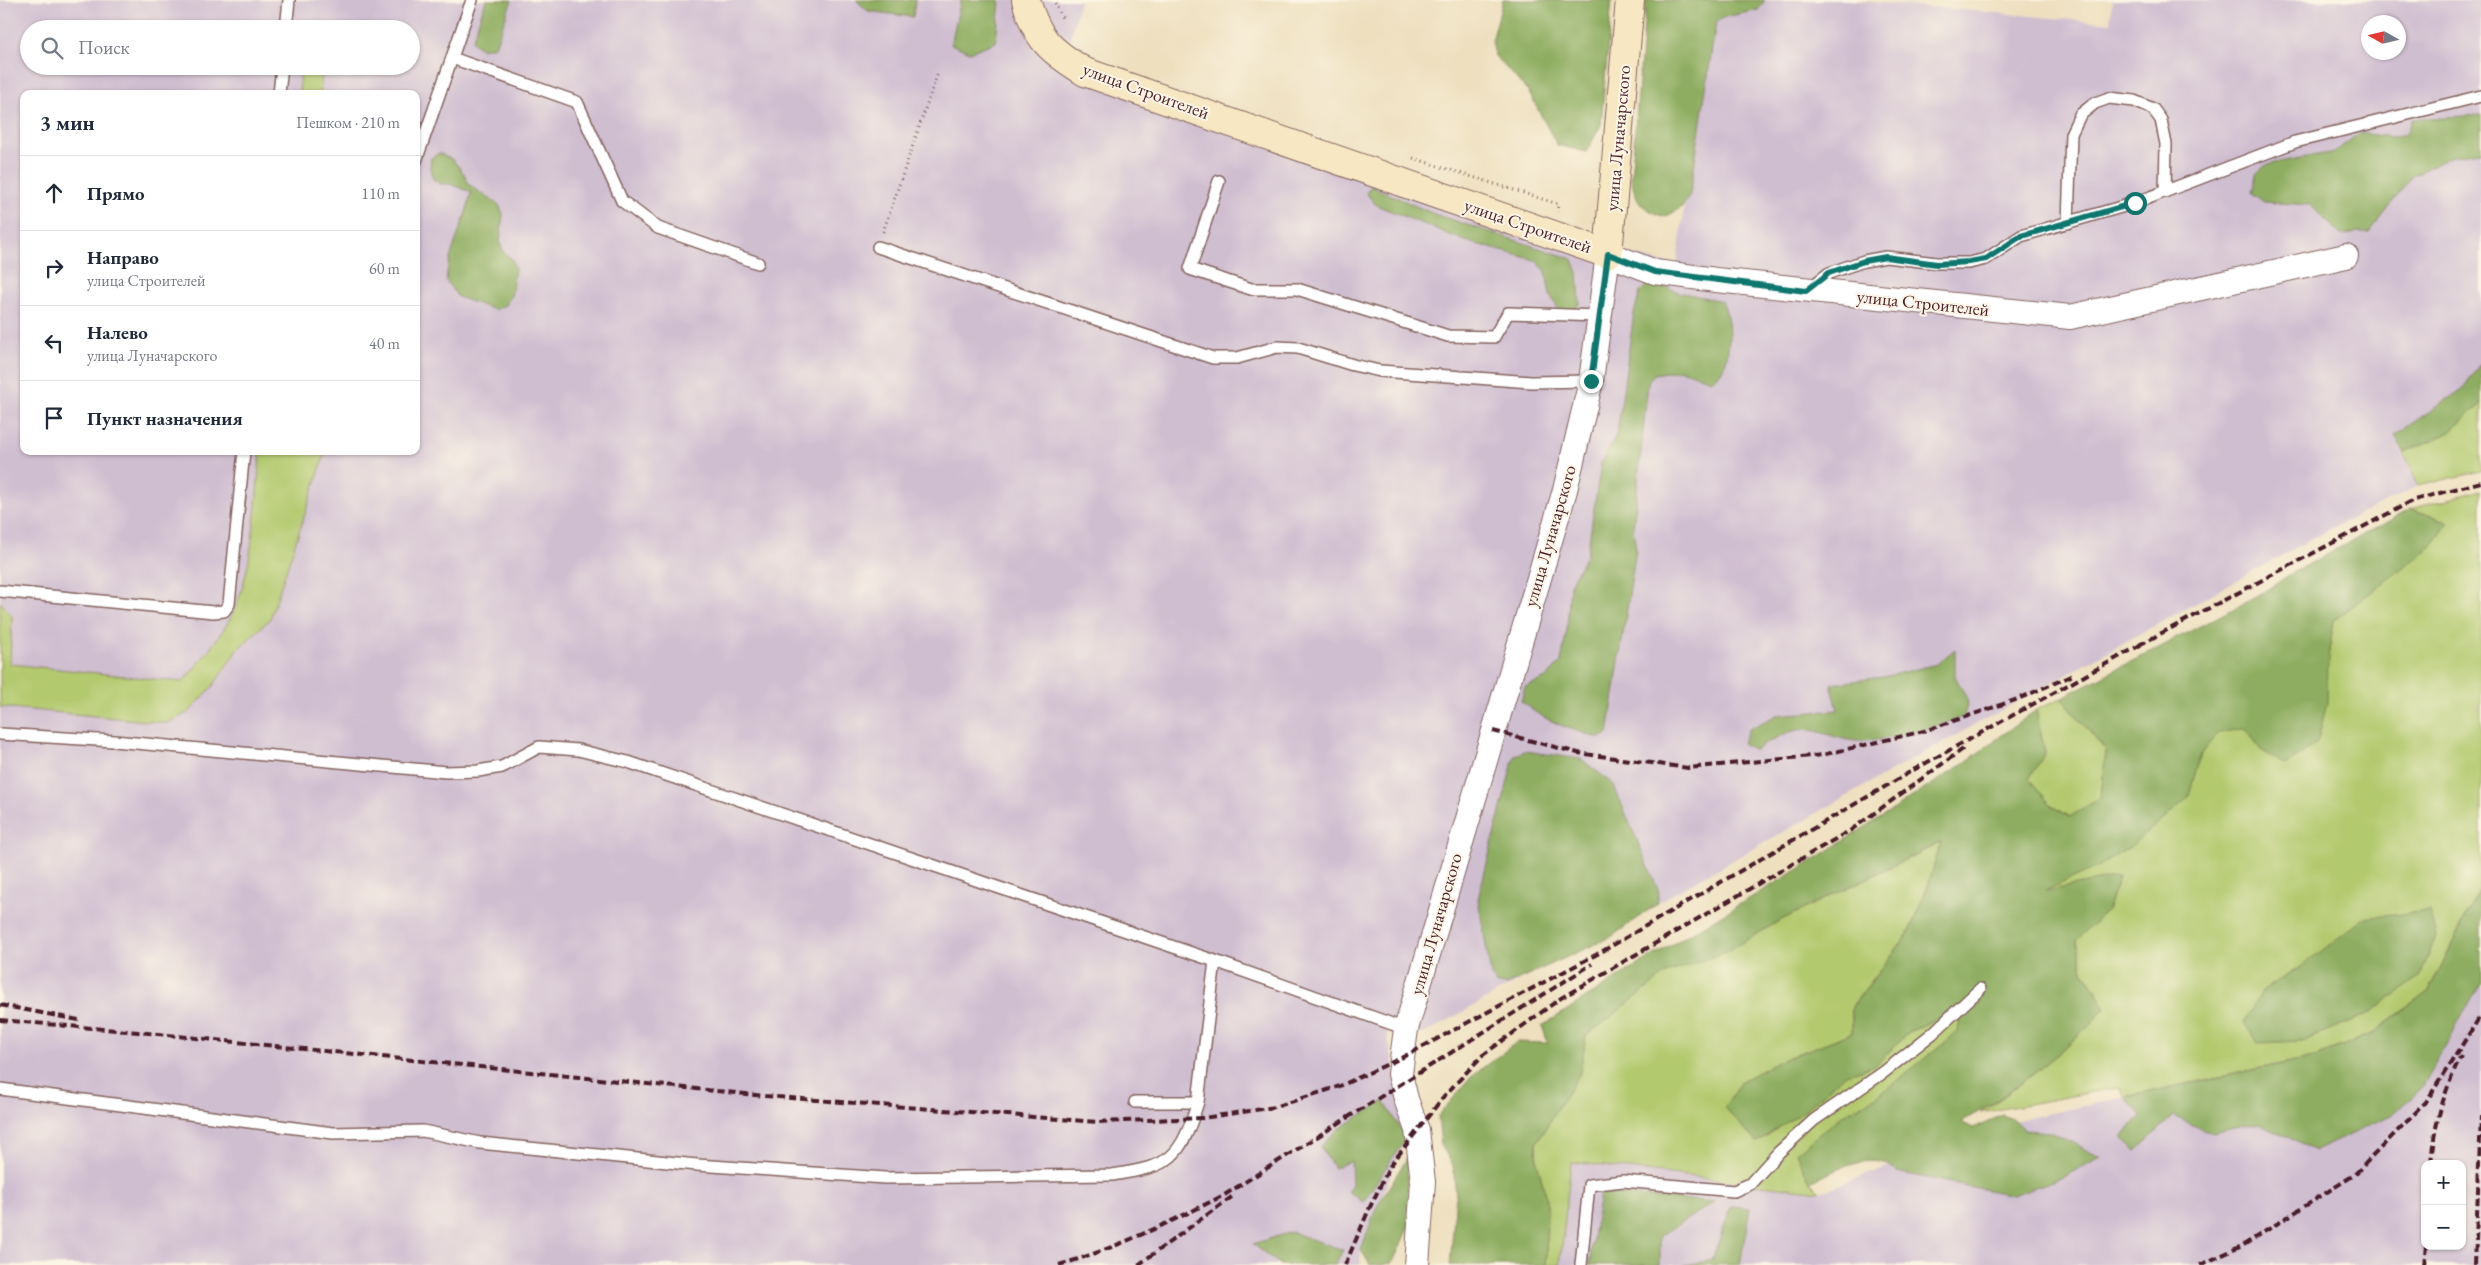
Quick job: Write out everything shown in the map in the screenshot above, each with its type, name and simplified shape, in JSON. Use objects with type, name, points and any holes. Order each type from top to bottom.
[{"type":"main road","name":"улица Строителей","points":[[1026,0],[1031,19],[1047,46],[1085,72],[1608,254]]},
{"type":"main road","name":"улица Луначарского","points":[[1608,254],[1630,0]]},
{"type":"street","name":"улица Строителей","points":[[1608,254],[1655,272],[1806,291],[2070,317],[2346,256]]},
{"type":"street","name":"улица Луначарского","points":[[1417,1265],[1423,1182],[1417,1130],[1406,1099],[1400,1074],[1400,1058],[1406,1029],[1565,490],[1591,381],[1608,254]]},
{"type":"lane","points":[[287,20],[288,0]]},
{"type":"lane","points":[[420,150],[472,0]]},
{"type":"lane","points":[[452,58],[577,102],[622,201],[658,228],[758,263]]},
{"type":"lane","points":[[279,90],[281,75]]},
{"type":"lane","points":[[1806,291],[1829,273],[1864,261],[1886,257],[1937,264],[1986,259],[2021,236],[2135,203],[2295,142],[2481,96]]},
{"type":"lane","points":[[2068,223],[2071,134],[2080,115],[2095,103],[2109,98],[2134,101],[2153,109],[2161,120],[2166,144],[2165,192]]},
{"type":"lane","points":[[1219,181],[1190,269],[1251,289],[1297,289],[1448,336],[1494,337],[1508,313],[1599,316]]},
{"type":"lane","points":[[878,247],[1214,358],[1236,358],[1277,347],[1298,348],[1353,365],[1380,371],[1531,382],[1591,381]]},
{"type":"lane","points":[[0,591],[213,612],[224,611],[229,604],[244,455]]},
{"type":"lane","points":[[0,734],[114,741],[446,772],[478,771],[502,767],[538,747],[578,750],[628,762],[1215,961],[1406,1029]]},
{"type":"lane","points":[[0,1089],[333,1133],[423,1131],[480,1143],[697,1165],[885,1178],[1112,1175],[1139,1171],[1160,1164],[1178,1152],[1189,1131],[1198,1102],[1215,961]]},
{"type":"lane","points":[[1581,1265],[1589,1184],[1623,1181],[1734,1191],[1750,1184],[1779,1152],[1814,1120],[1884,1072],[1933,1034],[1980,989]]},
{"type":"lane","points":[[1135,1102],[1198,1102]]},
{"type":"path","points":[[878,247],[938,72]]},
{"type":"shaded area","points":[[0,0],[1080,0],[1063,65],[1555,235],[1677,266],[1709,0],[1848,0],[2110,23],[2112,0],[2481,0],[2481,363],[2464,388],[2395,435],[2418,486],[2326,531],[1902,765],[1422,1035],[1385,1021],[1407,1134],[1361,1250],[1360,1265],[0,1265]]},
{"type":"shaded area","points":[[2481,885],[2481,1265],[1560,1265],[1571,1162],[1820,1192],[2008,1122],[2314,1057],[2429,991]]},
{"type":"green space","points":[[486,0],[512,0],[495,46],[482,49],[472,41]]},
{"type":"green space","points":[[856,0],[915,0],[913,17],[868,11]]},
{"type":"green space","points":[[961,0],[1000,0],[996,42],[969,52],[951,44]]},
{"type":"green space","points":[[1503,0],[1612,0],[1601,125],[1586,152],[1557,145],[1528,91],[1495,56],[1492,41]]},
{"type":"green space","points":[[1646,0],[1765,0],[1758,10],[1725,17],[1716,22],[1690,194],[1681,208],[1665,217],[1645,208],[1641,204],[1635,194],[1631,178]]},
{"type":"green space","points":[[300,75],[322,75],[320,90],[299,90]]},
{"type":"green space","points":[[2481,115],[2481,152],[2452,156],[2413,175],[2370,232],[2341,235],[2310,205],[2264,202],[2252,193],[2256,174],[2267,164],[2335,152],[2359,133],[2391,137],[2406,134],[2412,119]]},
{"type":"green space","points":[[439,153],[453,160],[465,175],[468,184],[499,205],[503,214],[500,243],[504,253],[512,259],[515,269],[511,297],[505,305],[495,310],[458,297],[446,281],[450,259],[471,192],[450,184],[441,184],[433,179],[430,169],[431,158]]},
{"type":"green space","points":[[1371,186],[1434,214],[1573,259],[1578,273],[1580,304],[1574,309],[1559,310],[1550,296],[1546,271],[1535,260],[1465,241],[1376,205],[1366,193]]},
{"type":"green space","points":[[1648,284],[1659,284],[1678,292],[1722,301],[1727,317],[1729,337],[1727,358],[1719,374],[1711,380],[1681,370],[1654,374],[1648,382],[1633,529],[1636,549],[1608,734],[1599,738],[1548,719],[1521,701],[1525,687],[1546,678],[1561,662],[1567,629],[1570,584],[1587,554],[1601,463],[1617,433],[1634,313],[1640,292]]},
{"type":"green space","points":[[2481,363],[2481,404],[2447,434],[2404,452],[2395,435],[2464,388]]},
{"type":"green space","points":[[2481,404],[2481,471],[2418,486],[2404,452],[2447,434]]},
{"type":"green space","points":[[261,455],[325,455],[270,619],[237,650],[213,686],[189,712],[168,723],[0,707],[0,602],[12,616],[10,664],[183,682],[212,645],[232,615],[247,568]]},
{"type":"green space","points":[[2481,490],[2481,885],[2429,991],[2372,1034],[2314,1057],[2125,1097],[2120,1087],[1980,1113],[2046,1064],[2106,1008],[2083,970],[2077,940],[2107,910],[2119,878],[2042,892],[2169,813],[2187,798],[2201,754],[2219,733],[2246,727],[2261,750],[2328,657],[2334,620],[2380,583],[2449,522],[2411,509]],"holes":[[[2436,936],[2263,990],[2302,966]]]},
{"type":"green space","points":[[2411,509],[2449,522],[2432,546],[2334,620],[2328,657],[2327,703],[2317,743],[2286,765],[2261,750],[2246,728],[2219,733],[2201,754],[2188,798],[2130,847],[2099,866],[2045,891],[2119,877],[2107,910],[2077,940],[2083,971],[2106,1008],[2038,1071],[2001,1098],[1961,1122],[1973,1128],[2003,1115],[2014,1120],[2024,1130],[2051,1132],[2101,1157],[2063,1177],[2013,1195],[1897,1172],[1888,1165],[1878,1162],[1854,1164],[1810,1182],[1796,1153],[1839,1118],[1880,1094],[1958,1032],[1962,1008],[1908,1032],[1876,1065],[1844,1075],[1801,1113],[1757,1142],[1724,1108],[1741,1081],[1779,1061],[1852,1033],[1852,1007],[1908,934],[1927,889],[1941,842],[1781,920],[1724,953],[1667,973],[1586,1036],[1580,1073],[1536,1143],[1537,1162],[1547,1201],[1546,1265],[1450,1265],[1456,1195],[1453,1165],[1441,1145],[1438,1116],[1473,1075],[1517,1042],[1548,1043],[1542,1026],[1639,964],[1804,866],[1959,767],[2036,710],[2045,753],[2029,779],[2050,804],[2070,817],[2101,797],[2106,751],[2061,698],[2256,597],[2289,575]]},
{"type":"green space","points":[[1955,649],[1955,676],[1968,701],[1964,716],[1925,730],[1884,739],[1856,741],[1804,729],[1789,732],[1754,750],[1742,743],[1749,729],[1777,715],[1838,710],[1831,684],[1883,677],[1937,664]]},
{"type":"green space","points":[[2061,698],[2106,751],[2101,797],[2070,817],[2050,804],[2029,779],[2045,753],[2036,710]]},
{"type":"green space","points":[[1525,751],[1581,759],[1613,784],[1659,892],[1657,904],[1611,937],[1506,985],[1496,984],[1491,975],[1478,899],[1515,755]]},
{"type":"green space","points":[[1942,842],[1927,889],[1908,934],[1852,1006],[1852,1033],[1779,1061],[1757,1142],[1801,1113],[1844,1075],[1876,1065],[1908,1032],[1962,1008],[1958,1032],[1880,1094],[1839,1118],[1810,1182],[1820,1192],[1571,1162],[1560,1265],[1546,1265],[1547,1201],[1537,1162],[1536,1143],[1580,1073],[1586,1036],[1667,973]]},
{"type":"green space","points":[[2481,885],[2481,982],[2423,1086],[2391,1116],[2315,1151],[2260,1123],[2211,1133],[2173,1116],[2136,1151],[2121,1138],[2141,1116],[2125,1097],[2314,1057],[2372,1034],[2429,991]]},
{"type":"green space","points":[[2429,911],[2436,936],[2420,977],[2370,1013],[2303,1041],[2257,1043],[2244,1022],[2263,990],[2302,966],[2364,918]]},
{"type":"green space","points":[[1384,1101],[1406,1138],[1363,1202],[1348,1191],[1352,1184],[1351,1161],[1334,1168],[1320,1147],[1337,1130]]},
{"type":"green space","points":[[1407,1158],[1408,1228],[1393,1262],[1383,1265],[1370,1265],[1361,1250],[1376,1208]]},
{"type":"green space","points":[[1600,1193],[1715,1202],[1660,1236],[1660,1265],[1589,1265]]},
{"type":"green space","points":[[1731,1206],[1750,1208],[1740,1265],[1685,1265],[1712,1260]]},
{"type":"green space","points":[[1291,1232],[1343,1250],[1335,1265],[1280,1265],[1253,1244]]},
{"type":"railway","points":[[2139,645],[2414,500],[2481,482]]},
{"type":"railway","points":[[0,1020],[138,1032],[765,1096],[1097,1122],[1203,1118],[1275,1107],[1340,1086],[1401,1058],[1601,952],[1917,768],[2144,643]]},
{"type":"railway","points":[[1493,731],[1578,753],[1688,768],[1822,755],[1924,731],[2018,699],[2073,675]]},
{"type":"railway","points":[[1345,1265],[1390,1166],[1444,1096],[1483,1055],[1561,998],[1851,830],[1963,749]]},
{"type":"railway","points":[[1059,1265],[1102,1251],[1144,1234],[1226,1194],[1592,964]]},
{"type":"railway","points":[[0,1005],[79,1020]]},
{"type":"railway","points":[[2200,1265],[2242,1246],[2354,1175],[2426,1102],[2481,1015]]},
{"type":"railway","points":[[2432,1160],[2441,1108],[2461,1056]]},
{"type":"railway","points":[[2475,1265],[2481,1116]]},
{"type":"railway","points":[[1138,1265],[1233,1196]]},
{"type":"railway","points":[[2424,1265],[2426,1250]]},
{"type":"route","points":[[1591,381],[1608,254],[1655,272],[1806,291],[1829,273],[1864,261],[1886,257],[1937,264],[1986,259],[2021,236],[2135,203]]}]
